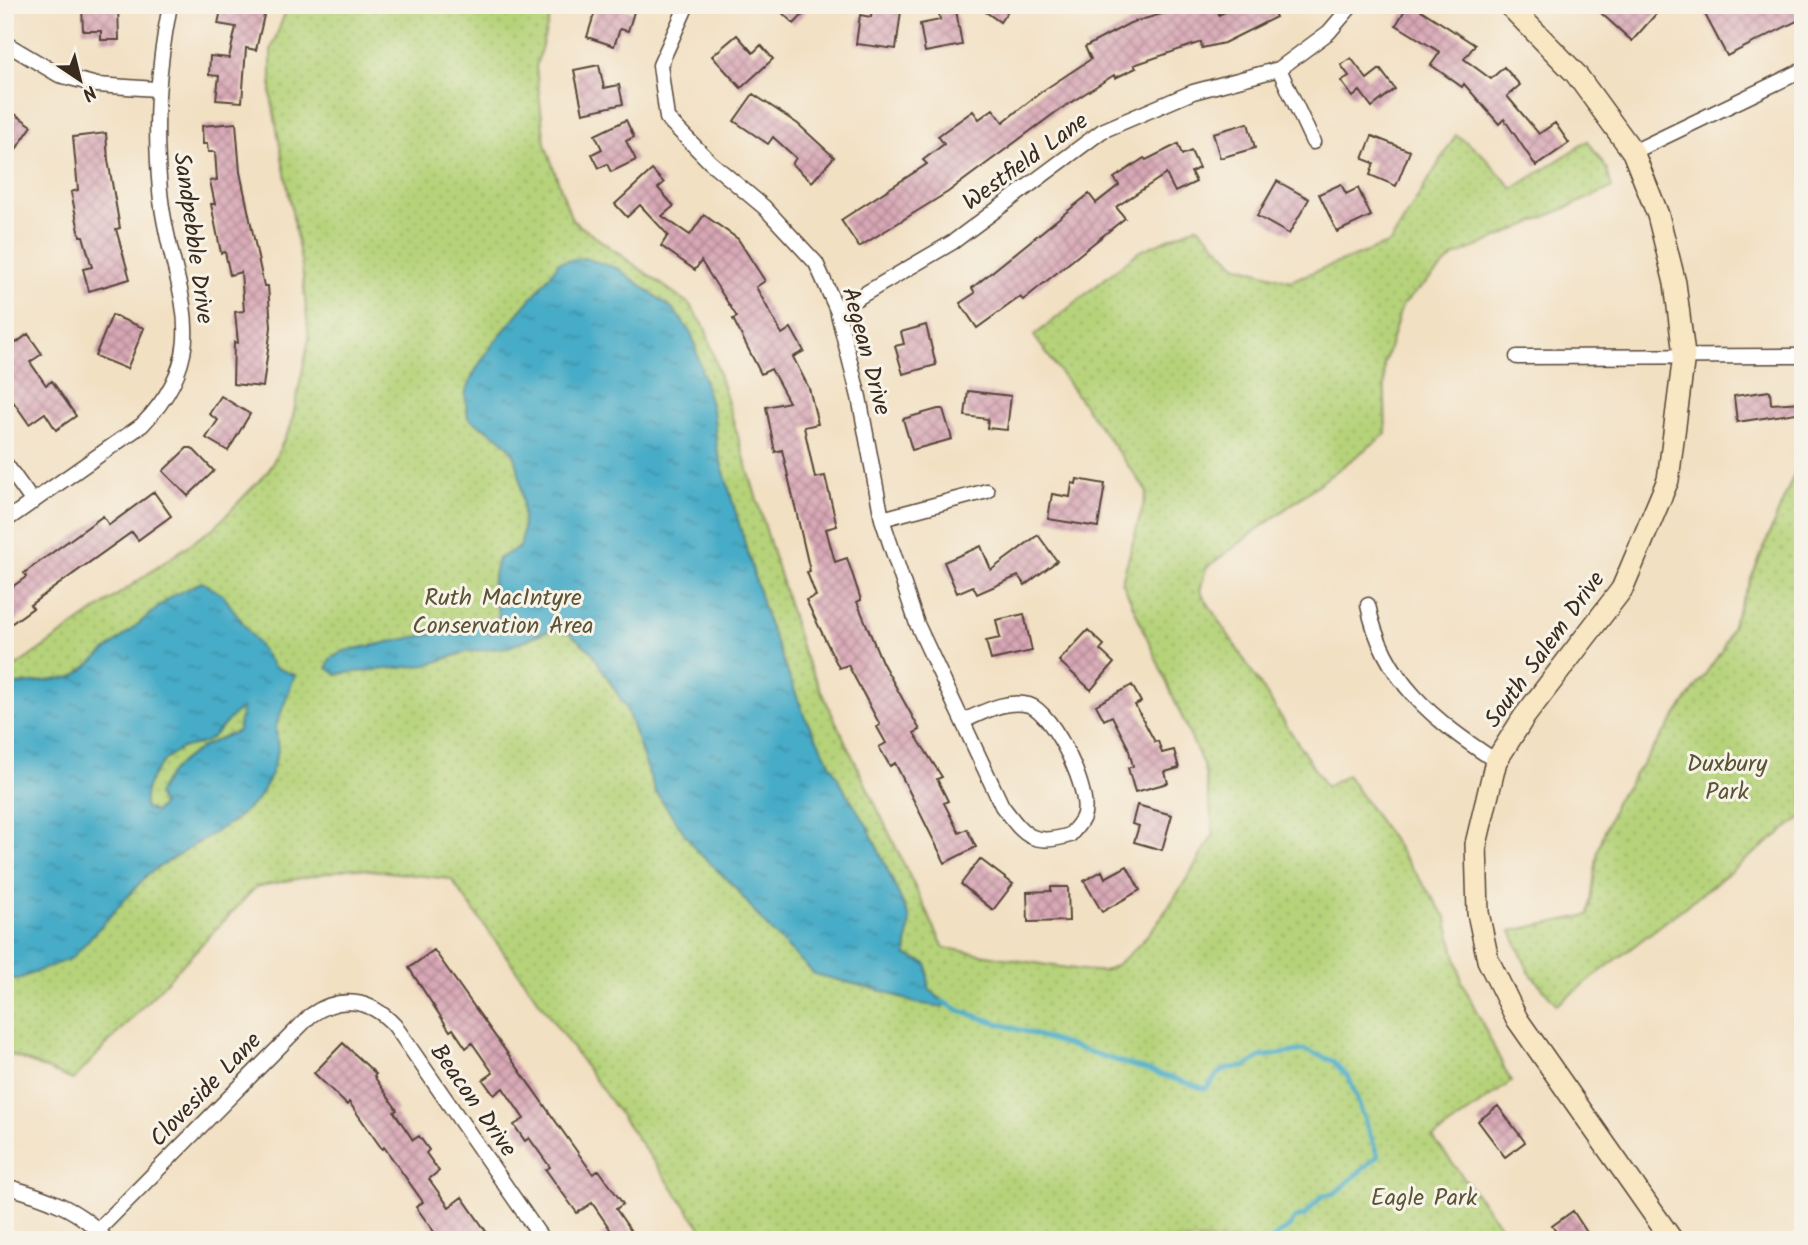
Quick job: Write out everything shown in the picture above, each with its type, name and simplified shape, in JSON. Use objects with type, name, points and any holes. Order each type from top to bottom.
[{"type":"street","name":"Sandpebble Drive","points":[[5,521],[142,425],[160,407],[177,377],[187,327],[160,194],[156,89],[170,5]]},
{"type":"street","name":"Aegean Drive","points":[[687,5],[660,65],[667,118],[710,162],[764,207],[816,263],[837,310],[859,397],[882,519],[917,624],[962,721],[1002,806],[1021,831],[1037,841],[1070,835],[1084,817],[1084,797],[1081,783],[1049,719],[1033,706],[1012,702],[962,721]]},
{"type":"street","name":"Westfield Lane","points":[[837,310],[953,242],[1102,131],[1194,92],[1279,69],[1329,32],[1352,5]]},
{"type":"street","name":"South Salem Drive","points":[[1509,5],[1576,74],[1633,152],[1658,215],[1675,283],[1684,355],[1668,480],[1622,589],[1524,717],[1496,761],[1476,844],[1476,894],[1488,960],[1517,1019],[1672,1240]]},
{"type":"street","points":[[5,43],[59,75],[97,85],[156,89]]},
{"type":"street","points":[[1279,69],[1313,142]]},
{"type":"street","points":[[1633,152],[1803,70]]},
{"type":"street","points":[[1517,357],[1803,356]]},
{"type":"street","points":[[5,463],[33,502]]},
{"type":"street","points":[[882,519],[987,491]]},
{"type":"street","points":[[1368,606],[1381,647],[1423,708],[1496,761]]},
{"type":"street","name":"Cloveside Lane","points":[[102,1235],[310,1016],[338,1002],[355,1001]]},
{"type":"street","name":"Beacon Drive","points":[[355,1001],[378,1009],[395,1026],[542,1240]]},
{"type":"street","points":[[5,1186],[47,1197],[102,1235]]},
{"type":"green space","name":"Ruth MacIntyre Conservation Area","points":[[288,5],[553,5],[536,67],[545,144],[572,220],[689,304],[705,327],[803,653],[944,948],[1077,970],[1104,971],[1136,948],[1166,911],[1214,834],[1204,767],[1122,581],[1147,492],[1034,336],[1138,252],[1198,226],[1236,265],[1290,281],[1390,243],[1456,135],[1481,153],[1513,189],[1588,141],[1607,170],[1612,188],[1453,257],[1402,305],[1384,365],[1386,434],[1206,568],[1200,591],[1326,787],[1347,775],[1446,917],[1462,982],[1511,1082],[1433,1138],[1506,1233],[1499,1240],[710,1240],[451,879],[352,868],[256,887],[73,1080],[5,1052],[5,674],[216,526],[269,470],[291,426],[309,339],[302,267],[271,96],[271,50]]},
{"type":"green space","name":"Duxbury Park","points":[[1801,457],[1803,816],[1557,1005],[1529,972],[1511,931],[1589,915],[1598,850],[1615,803],[1722,650]]},
{"type":"water","points":[[584,258],[619,269],[674,310],[692,335],[714,416],[717,448],[768,622],[805,717],[868,827],[910,919],[906,955],[927,964],[929,989],[944,1002],[943,1007],[914,1003],[886,992],[814,974],[767,927],[732,884],[696,850],[655,791],[626,708],[591,651],[569,633],[552,629],[509,647],[466,652],[427,665],[336,674],[327,668],[330,659],[344,651],[492,622],[499,617],[492,583],[498,559],[520,547],[523,515],[521,487],[514,455],[506,443],[468,418],[466,391],[484,356],[559,262]]},
{"type":"water","points":[[202,582],[223,595],[274,667],[295,675],[276,727],[278,751],[269,780],[256,801],[236,819],[148,874],[72,958],[18,979],[5,979],[5,690],[10,686],[74,677],[172,596]],"holes":[[[242,708],[238,731],[201,748],[180,763],[163,783],[157,795],[162,805],[155,812],[145,808],[149,782],[172,754],[207,741]]]},
{"type":"building","points":[[82,5],[118,5],[119,40],[101,40],[101,31],[83,31]]},
{"type":"building","points":[[222,5],[265,11],[256,50],[246,48],[242,102],[216,100],[219,76],[209,75],[210,56],[229,58],[236,27],[218,24]]},
{"type":"building","points":[[597,5],[611,5],[634,12],[628,31],[620,29],[614,46],[587,37]]},
{"type":"building","points":[[774,5],[812,5],[794,24]]},
{"type":"building","points":[[976,5],[1012,5],[1000,22]]},
{"type":"building","points":[[1193,5],[1217,5],[1219,15],[1238,5],[1270,5],[1276,17],[1224,43],[1202,48],[1201,42],[1134,65],[1136,68],[1115,78],[1114,75],[1056,112],[948,192],[859,247],[841,220],[927,164],[923,160],[944,144],[938,136],[973,111],[979,119],[993,109],[1003,122],[1041,92],[1091,59],[1085,47],[1130,23]]},
{"type":"building","points":[[1408,5],[1413,5],[1475,45],[1464,59],[1491,79],[1504,67],[1520,85],[1507,96],[1539,134],[1555,123],[1569,143],[1536,166],[1504,119],[1499,124],[1464,84],[1462,87],[1431,65],[1440,52],[1396,25]]},
{"type":"building","points":[[1592,5],[1664,5],[1632,41]]},
{"type":"building","points":[[1700,5],[1803,5],[1803,18],[1727,56]]},
{"type":"building","points":[[872,7],[901,11],[896,49],[856,44],[860,15],[871,17]]},
{"type":"building","points":[[956,10],[962,45],[925,52],[920,24],[940,20],[939,14]]},
{"type":"building","points":[[737,35],[753,53],[761,45],[773,59],[741,88],[712,56]]},
{"type":"building","points":[[1351,58],[1367,79],[1380,69],[1395,89],[1372,107],[1360,91],[1353,97],[1341,81],[1349,76],[1341,65]]},
{"type":"building","points":[[599,65],[604,88],[619,85],[623,104],[583,113],[574,70]]},
{"type":"building","points":[[753,94],[798,124],[834,157],[812,182],[792,164],[796,158],[773,137],[768,144],[734,121]]},
{"type":"building","points":[[5,107],[32,126],[14,152],[5,146]]},
{"type":"building","points":[[626,120],[634,137],[626,141],[636,160],[611,172],[607,164],[599,168],[592,154],[602,149],[595,135]]},
{"type":"building","points":[[236,123],[240,172],[264,286],[268,286],[271,327],[263,387],[233,384],[234,342],[238,343],[235,312],[244,311],[241,272],[230,275],[225,252],[221,253],[211,204],[215,204],[210,181],[217,180],[215,152],[208,152],[207,144],[203,144],[202,126]]},
{"type":"building","points":[[1248,123],[1255,148],[1220,158],[1213,133]]},
{"type":"building","points":[[106,133],[120,228],[116,229],[130,279],[89,291],[83,269],[92,267],[83,236],[80,236],[71,192],[78,190],[73,137]]},
{"type":"building","points":[[1372,136],[1410,151],[1396,186],[1370,175],[1374,163],[1363,159]]},
{"type":"building","points":[[1178,144],[1182,155],[1191,151],[1199,168],[1191,172],[1196,182],[1175,192],[1166,174],[1116,207],[1125,218],[1023,300],[1020,297],[977,328],[960,303],[975,293],[972,288],[1089,194],[1096,203],[1119,185],[1114,178],[1144,158],[1146,160]]},
{"type":"building","points":[[652,170],[664,183],[658,188],[674,206],[662,216],[690,235],[704,215],[738,239],[765,281],[756,287],[782,334],[791,328],[804,351],[793,357],[809,388],[818,424],[804,427],[815,478],[825,476],[837,526],[826,529],[835,562],[847,558],[861,600],[857,602],[882,662],[920,730],[914,733],[942,777],[937,779],[948,801],[944,803],[959,833],[967,829],[976,847],[945,863],[895,763],[890,766],[879,747],[886,743],[877,727],[880,725],[848,665],[839,668],[806,600],[816,596],[807,572],[810,571],[782,450],[775,452],[766,407],[789,402],[771,369],[761,374],[733,319],[737,317],[701,261],[695,270],[661,246],[668,235],[640,205],[627,217],[615,204]]},
{"type":"building","points":[[1277,181],[1309,199],[1289,234],[1257,216]]},
{"type":"building","points":[[1341,184],[1346,194],[1358,188],[1371,216],[1337,232],[1319,194]]},
{"type":"building","points":[[112,315],[144,328],[127,369],[95,356]]},
{"type":"building","points":[[926,325],[936,365],[903,374],[895,346],[904,344],[901,332]]},
{"type":"building","points":[[5,329],[16,343],[28,334],[42,354],[30,362],[46,385],[52,381],[76,416],[56,430],[45,413],[29,424],[10,397],[5,400]]},
{"type":"building","points":[[968,391],[1011,396],[1007,430],[987,428],[988,419],[965,416]]},
{"type":"building","points":[[1770,391],[1771,404],[1803,402],[1803,412],[1737,422],[1734,396]]},
{"type":"building","points":[[221,396],[250,414],[228,451],[206,438],[218,420],[209,414]]},
{"type":"building","points":[[943,409],[952,439],[912,450],[903,419]]},
{"type":"building","points":[[187,448],[192,448],[214,471],[188,496],[163,471]]},
{"type":"building","points":[[1077,479],[1105,484],[1098,527],[1048,519],[1052,494],[1070,497],[1072,483],[1076,484]]},
{"type":"building","points":[[154,492],[171,516],[138,540],[132,532],[30,605],[33,608],[5,628],[5,592],[26,577],[24,573],[103,516],[109,525]]},
{"type":"building","points":[[1038,535],[1057,561],[1025,585],[1018,576],[977,594],[973,586],[957,593],[944,562],[981,546],[991,570]]},
{"type":"building","points":[[1024,614],[1032,651],[991,660],[986,641],[1000,638],[996,620]]},
{"type":"building","points":[[1088,630],[1104,645],[1100,650],[1114,663],[1091,690],[1059,661]]},
{"type":"building","points":[[1132,685],[1141,702],[1135,705],[1155,742],[1158,741],[1162,753],[1174,750],[1179,768],[1165,772],[1168,783],[1135,792],[1128,768],[1133,766],[1128,747],[1112,716],[1104,720],[1096,705]]},
{"type":"building","points":[[1137,805],[1172,815],[1162,850],[1134,842],[1139,826],[1132,824]]},
{"type":"building","points":[[980,859],[1013,884],[993,910],[961,884]]},
{"type":"building","points":[[1127,866],[1140,890],[1102,912],[1084,881],[1102,871],[1105,878]]},
{"type":"building","points":[[1051,887],[1068,887],[1069,921],[1028,922],[1027,892],[1051,891]]},
{"type":"building","points":[[434,950],[593,1174],[599,1170],[623,1204],[616,1209],[637,1240],[595,1240],[610,1229],[592,1203],[577,1213],[546,1170],[550,1167],[529,1138],[525,1141],[514,1125],[524,1119],[503,1088],[494,1095],[483,1080],[493,1073],[472,1043],[466,1048],[453,1029],[450,1031],[409,968]]},
{"type":"building","points":[[343,1043],[376,1074],[374,1076],[397,1110],[394,1112],[413,1140],[419,1136],[429,1150],[426,1153],[439,1171],[429,1179],[449,1207],[462,1197],[492,1240],[440,1240],[416,1207],[423,1202],[384,1147],[382,1149],[349,1102],[347,1105],[314,1073]]},
{"type":"building","points":[[1498,1106],[1525,1142],[1505,1157],[1478,1121]]},
{"type":"building","points":[[1573,1211],[1592,1240],[1562,1240],[1552,1226]]},
{"type":"waterway","points":[[944,1002],[960,1011],[1206,1089],[1218,1074],[1228,1068],[1245,1067],[1260,1057],[1305,1050],[1333,1061],[1349,1078],[1378,1156],[1334,1194],[1323,1195],[1304,1216],[1295,1218],[1290,1226],[1271,1240]]},
{"type":"park label","name":"Eagle Park","points":[[1424,1197]]}]
